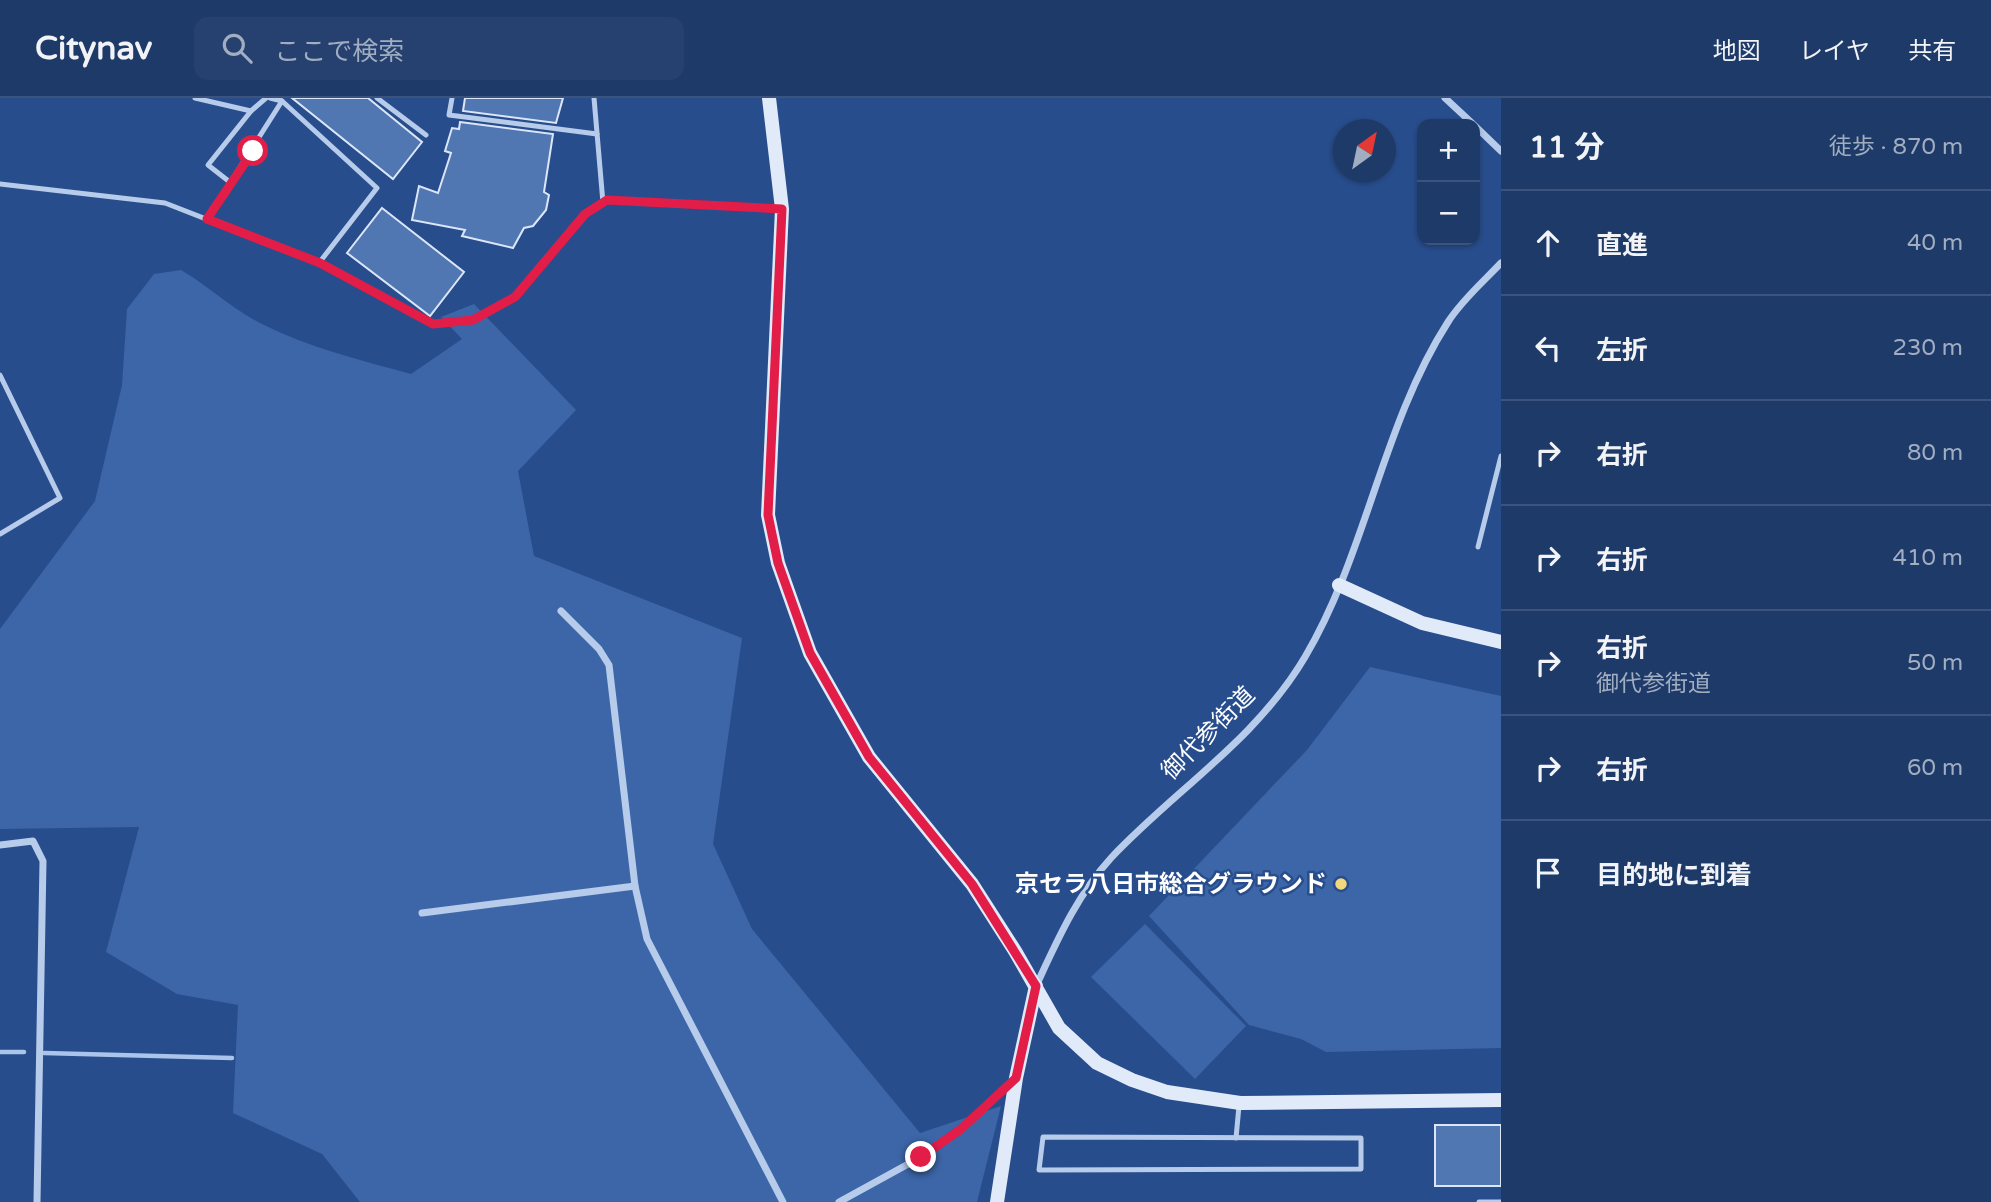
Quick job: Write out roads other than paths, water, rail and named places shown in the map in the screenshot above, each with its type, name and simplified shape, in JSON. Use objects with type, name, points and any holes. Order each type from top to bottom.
[{"type":"street","points":[[769,98],[782,209],[768,515],[778,563],[810,653],[869,757],[972,884],[1059,1028],[1097,1063],[1132,1080],[1167,1092],[1240,1103],[1501,1100]]},
{"type":"street","points":[[1445,98],[1468,119]]},
{"type":"street","points":[[1480,131],[1501,151]]},
{"type":"street","name":"御代参街道","points":[[997,1202],[1016,1078],[1036,986],[1068,919],[1109,860],[1264,715],[1305,657],[1339,585],[1426,360],[1450,320],[1501,263]]},
{"type":"street","points":[[1339,585],[1422,623],[1501,642]]},
{"type":"street","points":[[561,611],[599,649],[608,665],[635,886],[647,939],[783,1202]]},
{"type":"street","points":[[0,845],[33,841],[43,862],[37,1202]]},
{"type":"street","points":[[422,913],[635,886]]},
{"type":"street","points":[[839,1202],[921,1157],[961,1129],[1016,1078]]},
{"type":"lane","points":[[195,98],[251,111]]},
{"type":"lane","points":[[231,183],[208,165],[251,111],[268,98],[282,99],[377,188],[320,263]]},
{"type":"lane","points":[[377,98],[426,135]]},
{"type":"lane","points":[[452,98],[449,115],[597,134]]},
{"type":"lane","points":[[594,98],[603,203]]},
{"type":"lane","points":[[207,219],[282,99]]},
{"type":"lane","points":[[0,184],[165,203],[320,263],[433,324],[473,320],[515,297],[585,214],[607,200],[782,209]]},
{"type":"lane","points":[[0,375],[60,498],[0,534]]},
{"type":"lane","points":[[1478,547],[1501,456]]},
{"type":"lane","points":[[1236,1138],[1240,1103]]},
{"type":"lane","points":[[1043,1137],[1236,1138],[1361,1138],[1361,1169],[1039,1170],[1043,1137]]},
{"type":"lane","points":[[1479,1202],[1501,1202]]},
{"type":"waterway","points":[[0,1052],[24,1052]]},
{"type":"waterway","points":[[44,1053],[232,1058]]},
{"type":"place","name":"京セラ八日市総合グラウンド","points":[[1341,884]]}]
